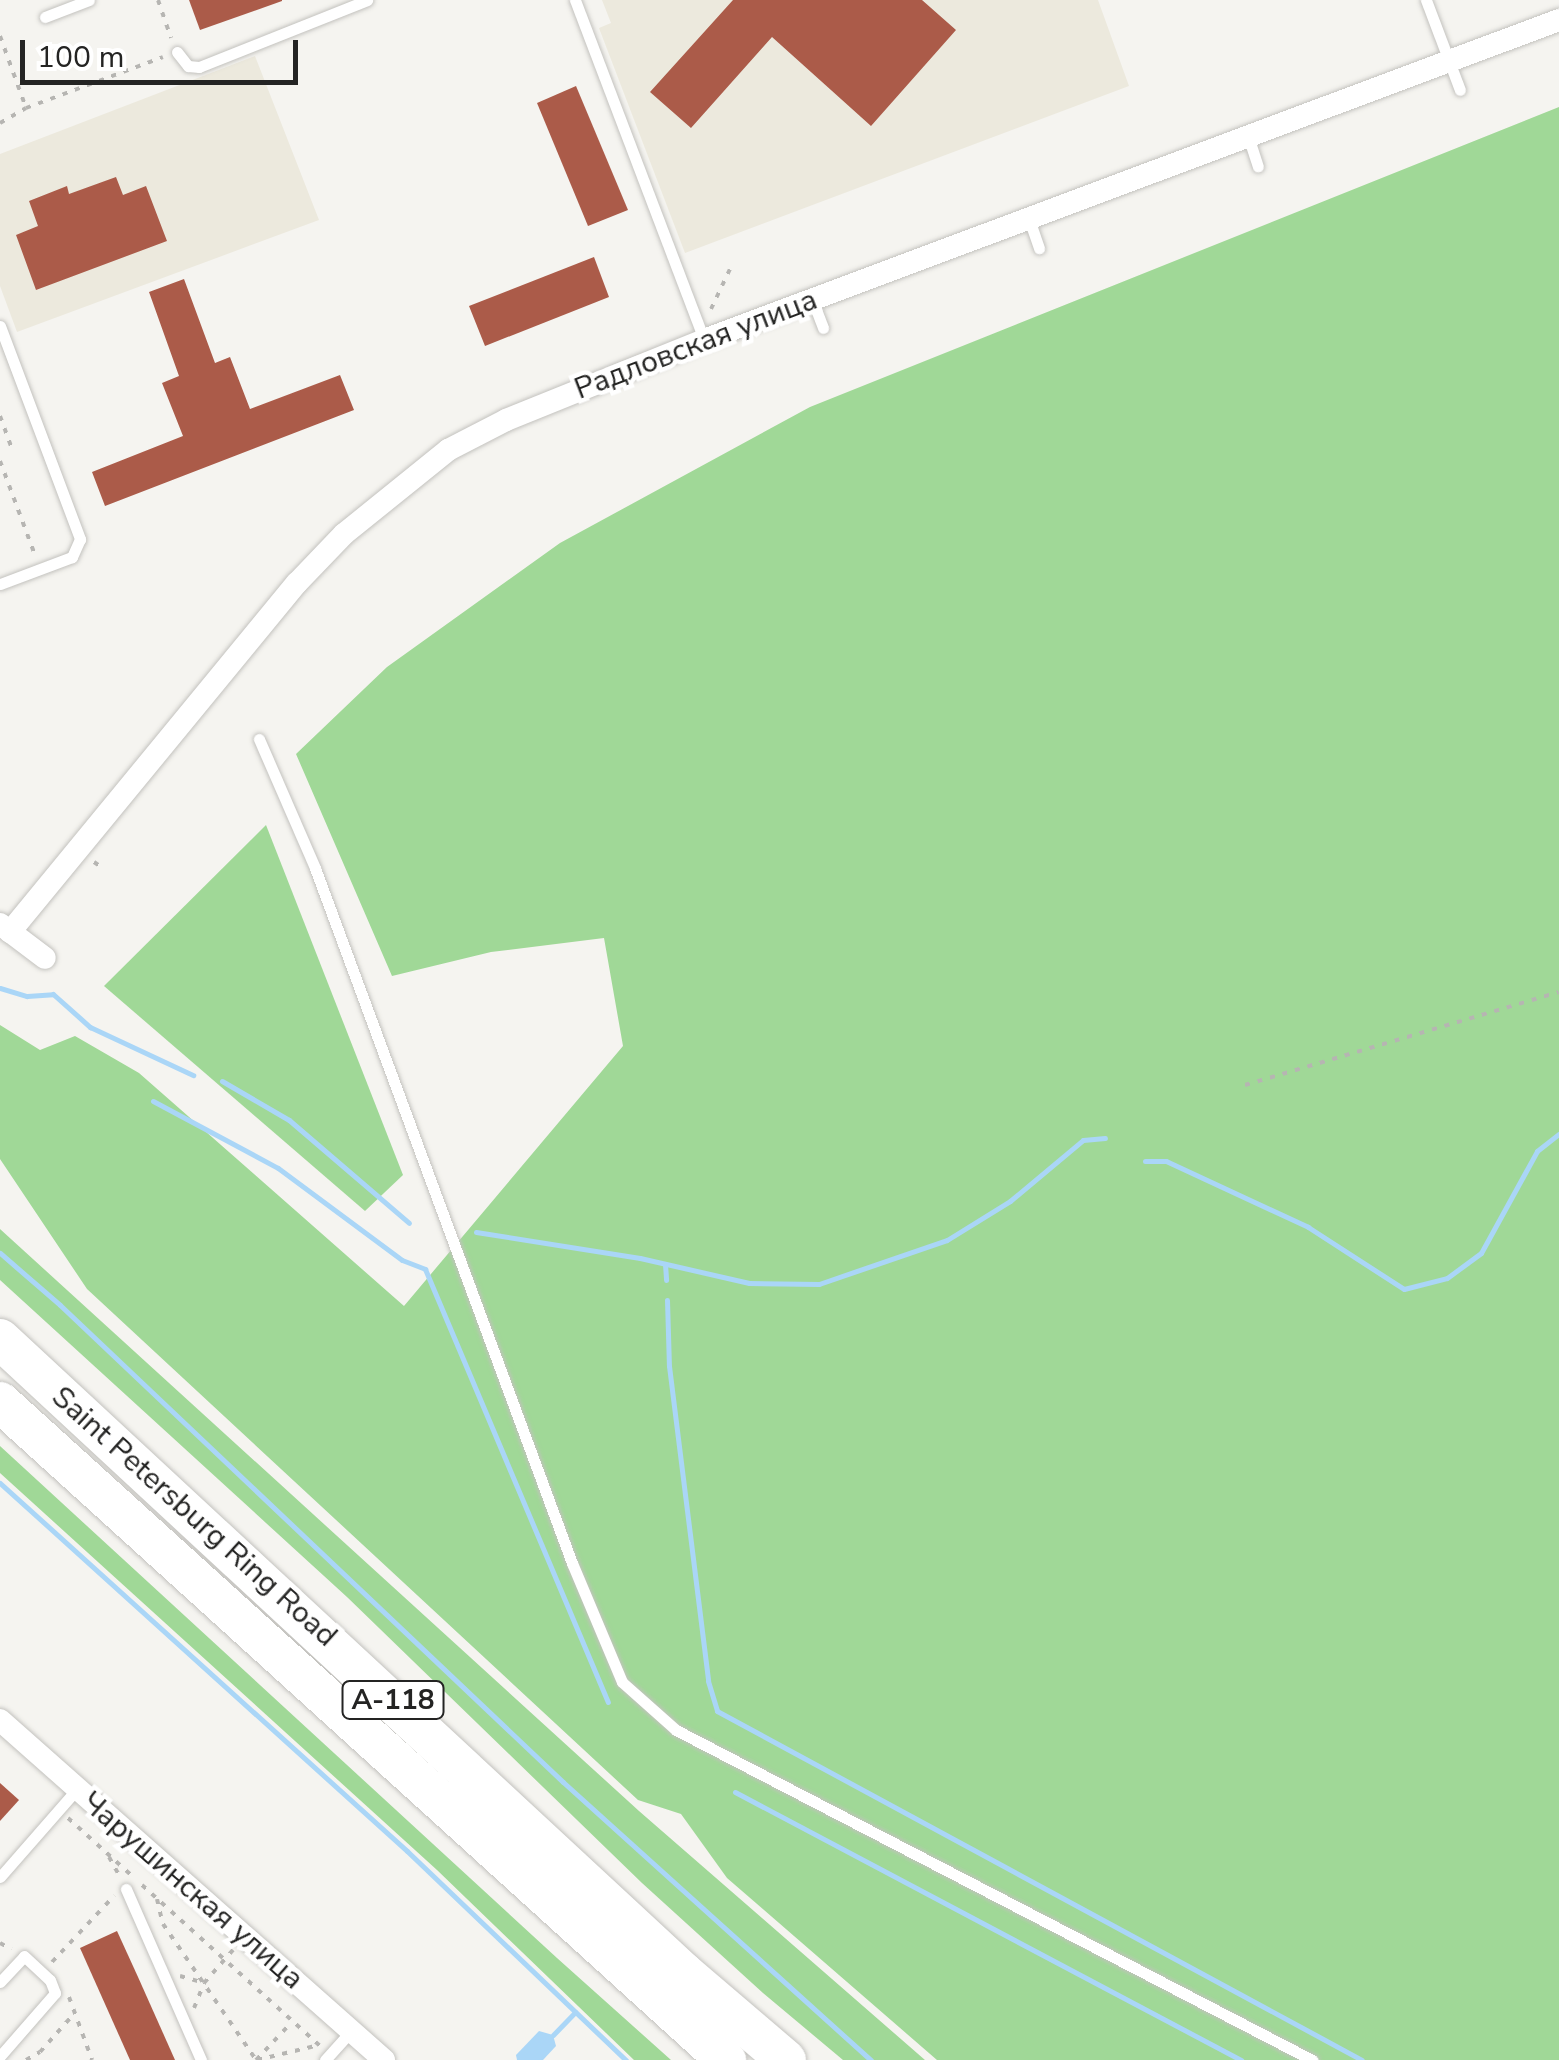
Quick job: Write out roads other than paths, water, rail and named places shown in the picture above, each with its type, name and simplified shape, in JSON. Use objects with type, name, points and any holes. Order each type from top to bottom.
[{"type":"highway","name":"Saint Petersburg Ring Road","points":[[0,1340],[684,1973],[786,2060]]},
{"type":"highway","name":"Saint Petersburg Ring Road","points":[[0,1402],[726,2060]]},
{"type":"street","name":"Радловская улица","points":[[5,928],[297,582],[396,489],[448,450],[506,420],[704,340],[1559,20]]},
{"type":"street","points":[[5,928],[45,958]]},
{"type":"street","name":"Чарушинская улица","points":[[0,1720],[384,2060]]},
{"type":"lane","points":[[45,17],[89,0]]},
{"type":"lane","points":[[177,52],[188,66],[199,68],[367,0]]},
{"type":"lane","points":[[574,0],[704,340]]},
{"type":"lane","points":[[1426,0],[1460,90]]},
{"type":"lane","points":[[1248,136],[1258,166]]},
{"type":"lane","points":[[1028,218],[1039,248]]},
{"type":"lane","points":[[812,300],[823,328]]},
{"type":"lane","points":[[0,326],[80,539],[72,557],[0,584]]},
{"type":"lane","points":[[259,739],[314,868],[572,1563],[622,1682],[676,1730],[1312,2060]]},
{"type":"lane","points":[[0,1877],[77,1790]]},
{"type":"lane","points":[[126,1889],[201,2060]]},
{"type":"lane","points":[[0,1982],[24,1956],[55,1992],[0,2056]]},
{"type":"lane","points":[[327,2057],[351,2031]]},
{"type":"water","points":[[539,2031],[553,2035],[556,2046],[543,2060],[517,2060],[516,2055]]},
{"type":"waterway","points":[[0,988],[27,996],[53,994],[90,1027],[193,1075]]},
{"type":"waterway","points":[[222,1081],[289,1120],[409,1223]]},
{"type":"waterway","points":[[153,1101],[278,1168],[402,1260],[425,1269],[608,1702]]},
{"type":"waterway","points":[[1145,1161],[1166,1161],[1308,1227],[1404,1289],[1447,1278],[1481,1253],[1537,1151],[1559,1134]]},
{"type":"waterway","points":[[476,1232],[640,1258],[749,1283],[819,1284],[947,1240],[1010,1201],[1083,1140],[1105,1138]]},
{"type":"waterway","points":[[0,1253],[60,1305],[563,1782],[871,2060]]},
{"type":"waterway","points":[[665,1264],[666,1280]]},
{"type":"waterway","points":[[667,1300],[669,1366],[708,1681],[717,1711],[1362,2060]]},
{"type":"waterway","points":[[0,1483],[407,1851],[626,2060]]},
{"type":"waterway","points":[[735,1792],[1241,2060]]},
{"type":"waterway","points":[[553,2035],[575,2012]]}]
